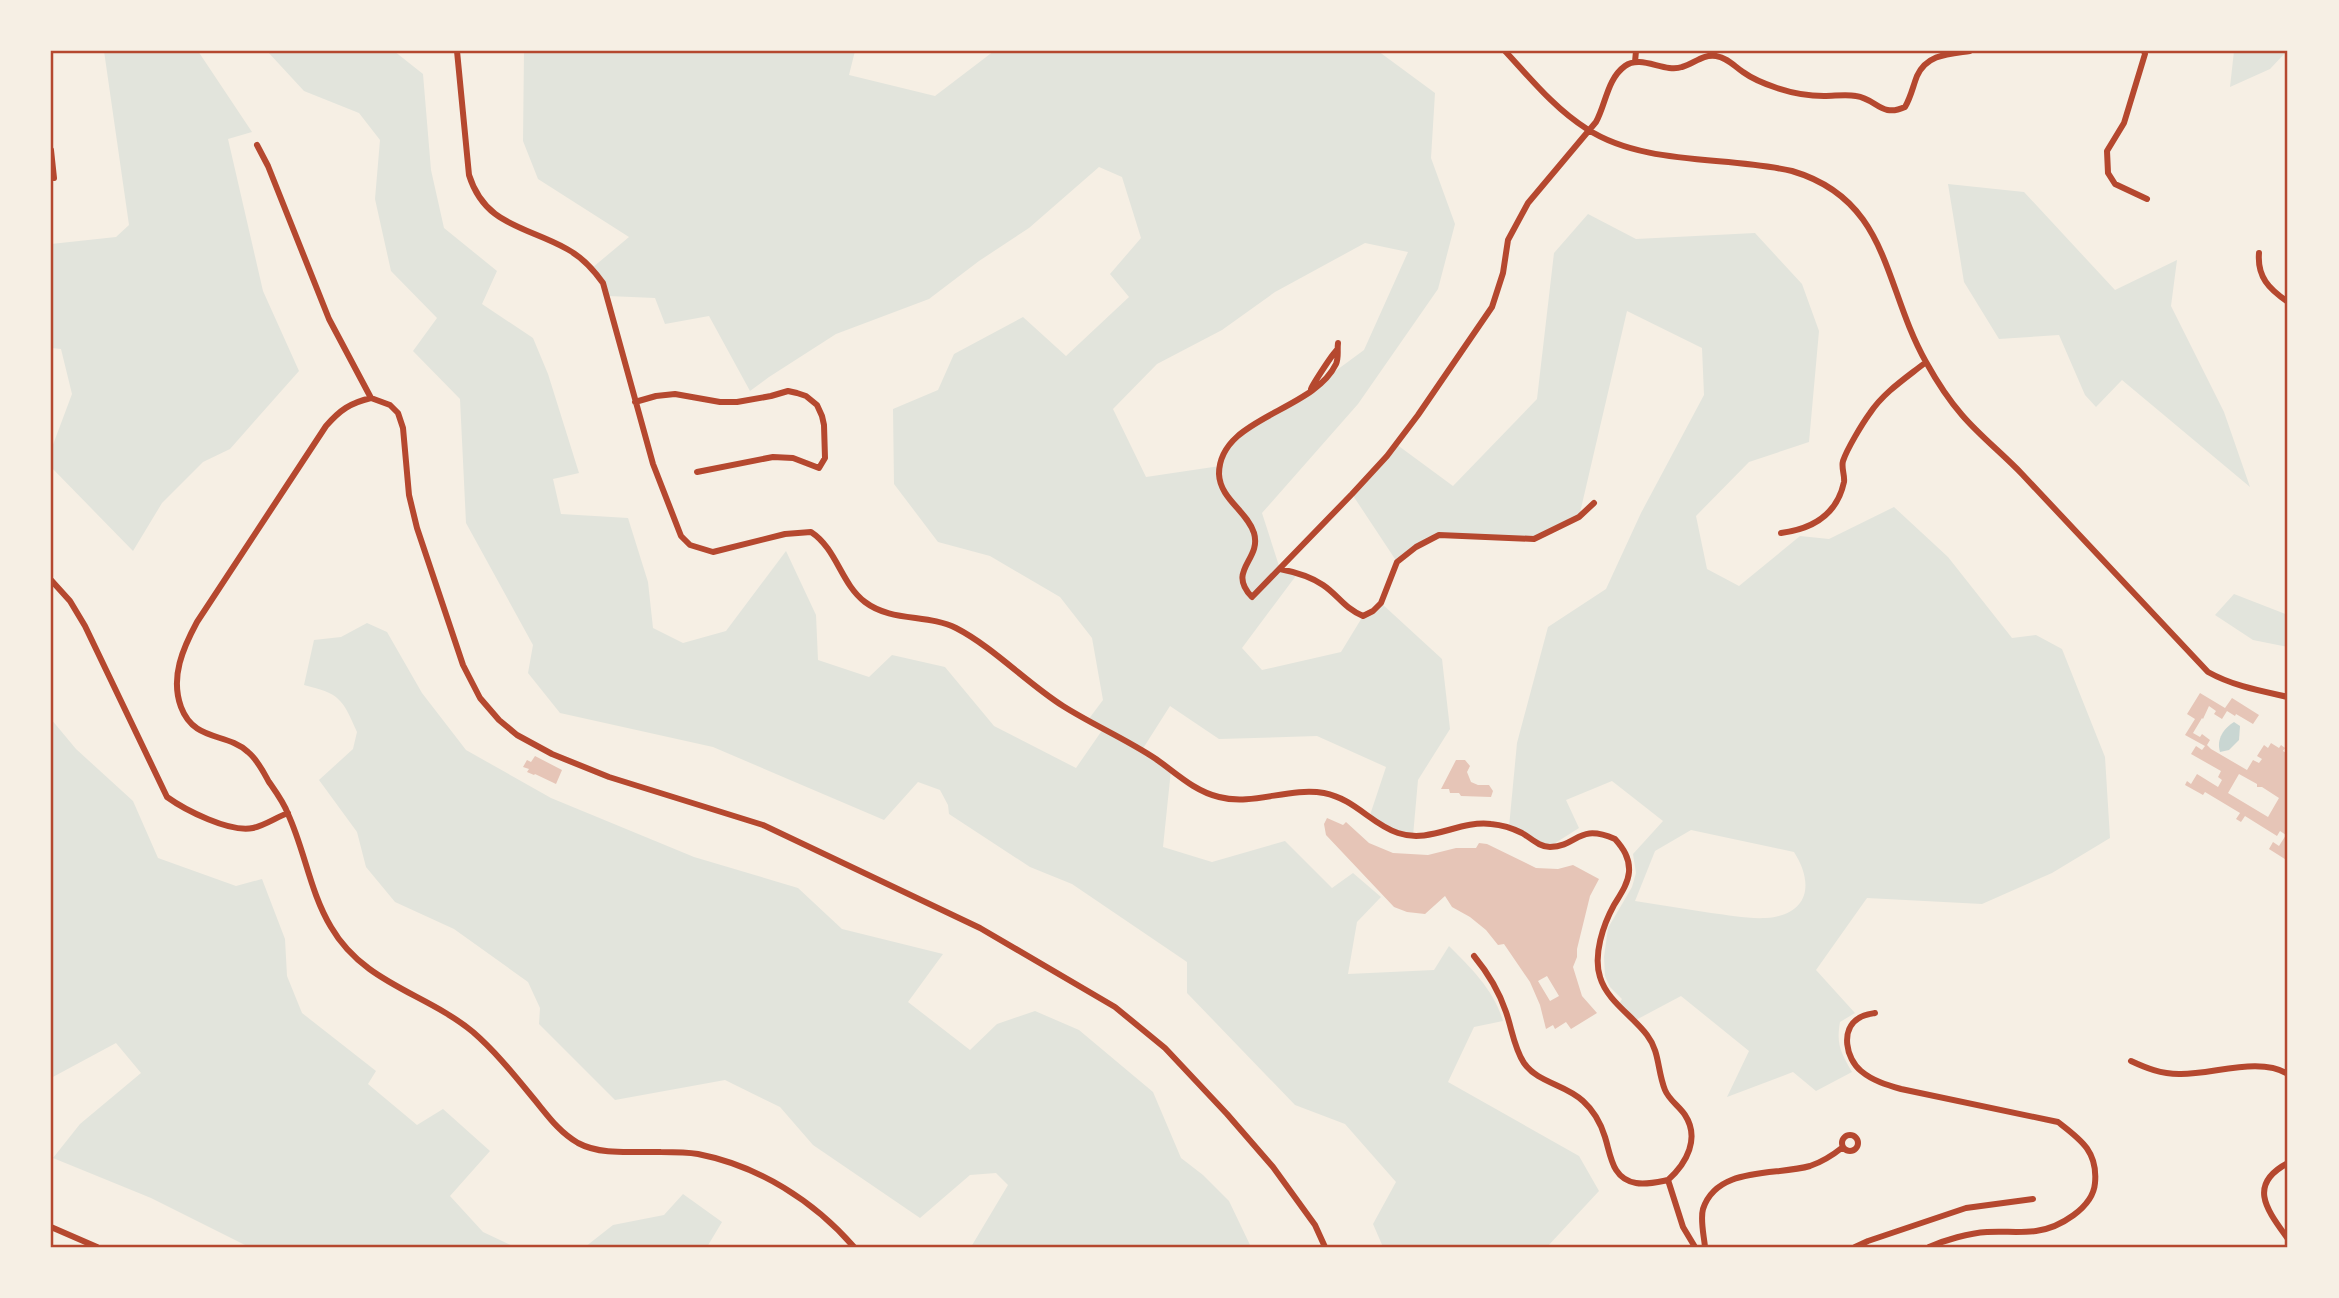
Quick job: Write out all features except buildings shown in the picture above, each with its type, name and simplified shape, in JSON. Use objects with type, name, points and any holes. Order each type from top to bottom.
[{"type":"street","points":[[457,51],[469,175],[478,198],[486,209],[499,217],[580,257],[603,282],[653,464],[675,526],[690,545],[713,552],[785,534],[811,532],[827,546],[852,588],[874,609],[953,627],[1063,706],[1154,758],[1208,794],[1235,800],[1306,792],[1324,793],[1357,806],[1398,833],[1413,836],[1429,835],[1471,823],[1509,827],[1537,844],[1549,847],[1581,834],[1594,832],[1615,839],[1628,859],[1629,871],[1627,884],[1605,925],[1600,946],[1600,977],[1613,998],[1654,1043],[1665,1091],[1689,1123],[1693,1137],[1689,1152],[1679,1170],[1668,1180],[1634,1183],[1612,1167],[1605,1136],[1583,1101],[1562,1087],[1537,1077],[1525,1064],[1517,1050],[1506,1010],[1496,987],[1474,956]]},
{"type":"street","points":[[1505,51],[1563,112],[1590,131],[1621,146],[1792,171],[1811,177],[1839,193],[1858,211],[1876,241],[1926,362],[1962,415],[2019,471],[2208,672],[2242,687],[2288,697]]},
{"type":"street","points":[[1636,51],[1636,62]]},
{"type":"street","points":[[1337,346],[1338,358],[1334,367],[1319,385],[1296,402],[1246,430],[1228,444],[1222,455],[1219,475],[1223,489],[1248,521],[1255,539],[1241,579],[1244,588],[1252,597],[1378,466],[1418,415],[1492,307],[1503,273],[1507,240],[1528,203],[1590,131],[1604,108],[1608,88],[1622,68],[1636,62],[1674,69],[1707,55],[1717,56],[1726,59],[1759,82],[1791,93],[1861,96],[1888,111],[1896,111],[1905,107],[1922,67],[1930,60],[1970,51]]},
{"type":"street","points":[[2145,52],[2124,123],[2107,151],[2108,173],[2115,184],[2147,199]]},
{"type":"street","points":[[257,145],[329,318],[371,398]]},
{"type":"street","points":[[51,150],[54,178]]},
{"type":"street","points":[[2259,253],[2258,267],[2263,281],[2288,302]]},
{"type":"street","points":[[1781,533],[1801,530],[1826,516],[1841,493],[1845,479],[1842,463],[1870,413],[1883,397],[1926,362]]},
{"type":"street","points":[[635,402],[675,394],[720,402],[737,402],[771,397],[788,391],[806,396],[817,405],[824,425],[825,458],[819,468],[793,458],[773,457],[697,472]]},
{"type":"street","points":[[854,1247],[838,1229],[804,1200],[771,1180],[732,1163],[696,1153],[604,1151],[582,1145],[560,1131],[504,1062],[472,1031],[363,966],[344,948],[317,898],[288,813],[248,751],[227,740],[206,735],[188,722],[178,695],[181,652],[197,622],[326,426],[345,407],[371,398],[390,405],[398,413],[403,428],[409,495],[417,528],[463,665],[481,698],[499,720],[517,735],[552,754],[609,777],[763,825],[980,928],[1115,1007],[1165,1048],[1227,1114],[1287,1186],[1315,1225],[1325,1247]]},
{"type":"street","points":[[1280,569],[1298,573],[1323,585],[1342,604],[1363,616],[1381,603],[1397,562],[1416,547],[1439,535],[1534,539],[1579,517],[1594,503]]},
{"type":"street","points":[[51,580],[70,601],[85,626],[167,797],[184,810],[238,827],[252,828],[288,813]]},
{"type":"street","points":[[1875,1013],[1859,1018],[1847,1033],[1847,1047],[1859,1069],[1878,1082],[1901,1089],[2057,1122],[2090,1151],[2096,1167],[2095,1187],[2086,1204],[2073,1217],[2039,1231],[1984,1232],[1929,1247]]},
{"type":"street","points":[[2131,1061],[2144,1068],[2179,1074],[2271,1066],[2288,1074]]},
{"type":"street","points":[[1705,1247],[1702,1212],[1709,1196],[1721,1185],[1738,1177],[1809,1166],[1843,1147]]},
{"type":"street","points":[[2288,1163],[2268,1178],[2264,1189],[2264,1202],[2269,1213],[2288,1239]]},
{"type":"street","points":[[1668,1180],[1683,1227],[1695,1247]]},
{"type":"street","points":[[1855,1247],[1966,1208],[2033,1199]]},
{"type":"street","points":[[51,1227],[96,1247]]},
{"type":"shaded area","points":[[104,51],[198,51],[252,132],[228,139],[263,291],[299,371],[230,449],[203,462],[162,503],[133,551],[51,467],[51,450],[72,394],[61,349],[51,348],[51,244],[116,237],[129,225]]},
{"type":"shaded area","points":[[267,51],[394,51],[423,74],[431,170],[444,228],[497,271],[482,304],[533,338],[548,374],[579,473],[553,479],[561,514],[628,518],[648,582],[653,628],[683,643],[726,631],[786,551],[816,615],[818,660],[869,677],[892,655],[945,667],[994,726],[1076,768],[1103,729],[1088,720],[1103,700],[1092,638],[1060,597],[990,556],[938,542],[894,484],[893,409],[938,390],[954,354],[1023,317],[1066,356],[1129,297],[1110,274],[1141,238],[1122,177],[1099,167],[1029,228],[929,299],[836,334],[750,391],[709,316],[665,324],[655,298],[608,296],[592,268],[629,237],[538,179],[523,141],[524,51],[855,51],[849,75],[935,96],[994,51],[1378,51],[1435,93],[1431,158],[1455,224],[1438,289],[1358,404],[1262,513],[1280,569],[1298,573],[1242,648],[1262,670],[1341,652],[1363,616],[1381,603],[1442,659],[1450,729],[1418,780],[1413,836],[1398,833],[1370,815],[1386,767],[1317,736],[1219,739],[1170,706],[1142,750],[1171,770],[1163,847],[1212,862],[1285,841],[1332,888],[1353,873],[1381,897],[1357,922],[1348,974],[1434,970],[1449,946],[1488,989],[1503,1021],[1474,1027],[1448,1082],[1579,1156],[1599,1191],[1547,1247],[1383,1247],[1373,1224],[1396,1182],[1345,1124],[1295,1105],[1187,993],[1187,962],[1072,884],[1030,867],[949,814],[948,805],[940,790],[918,782],[884,820],[713,747],[560,713],[528,673],[533,645],[466,523],[460,399],[413,351],[437,318],[391,271],[375,199],[380,140],[359,113],[304,91]],"holes":[[[1365,243],[1408,252],[1364,350],[1228,444],[1220,466],[1146,477],[1113,409],[1157,364],[1222,330],[1275,292]]]},
{"type":"shaded area","points":[[2234,51],[2287,51],[2270,69],[2230,87]]},
{"type":"shaded area","points":[[1948,184],[2024,192],[2115,290],[2177,260],[2171,306],[2224,412],[2250,487],[2122,380],[2096,407],[2085,395],[2059,335],[1999,339],[1964,282]]},
{"type":"shaded area","points":[[1588,214],[1636,239],[1755,233],[1802,284],[1819,331],[1809,442],[1749,462],[1696,516],[1707,569],[1739,586],[1800,536],[1829,539],[1894,507],[1948,557],[2012,638],[2036,635],[2062,649],[2105,757],[2110,838],[2052,873],[1982,904],[1867,898],[1816,970],[1855,1013],[1840,1022],[1839,1030],[1840,1048],[1852,1072],[1816,1091],[1793,1072],[1727,1097],[1749,1051],[1681,996],[1634,1021],[1619,1004],[1622,999],[1610,987],[1605,976],[1604,957],[1608,928],[1632,887],[1636,873],[1633,854],[1663,821],[1612,781],[1566,800],[1579,828],[1549,847],[1509,827],[1517,743],[1548,627],[1606,589],[1641,513],[1704,395],[1702,348],[1627,311],[1579,517],[1534,539],[1439,535],[1397,562],[1352,494],[1396,444],[1453,486],[1537,399],[1554,253]],"holes":[[[1691,830],[1794,852],[1804,876],[1804,896],[1791,911],[1780,916],[1745,917],[1635,901],[1655,851]]]},
{"type":"shaded area","points":[[2234,594],[2288,615],[2288,647],[2253,640],[2215,615]]},
{"type":"shaded area","points":[[367,623],[387,632],[422,693],[466,750],[551,798],[694,857],[798,888],[842,929],[943,954],[908,1002],[970,1050],[997,1024],[1035,1011],[1079,1030],[1153,1092],[1181,1158],[1229,1201],[1251,1247],[971,1247],[1008,1185],[996,1173],[970,1175],[920,1218],[813,1145],[780,1107],[725,1080],[615,1100],[539,1024],[540,1008],[528,982],[454,929],[395,902],[366,867],[357,832],[319,780],[353,749],[357,732],[338,699],[325,691],[304,685],[314,640],[341,637]]},
{"type":"shaded area","points":[[51,719],[76,749],[133,801],[158,858],[236,886],[262,879],[285,939],[287,976],[302,1013],[376,1071],[368,1084],[417,1125],[443,1109],[490,1151],[450,1196],[483,1232],[515,1247],[249,1247],[151,1198],[53,1158],[80,1124],[141,1073],[116,1043],[51,1078]]},
{"type":"shaded area","points":[[2234,722],[2240,726],[2239,740],[2229,750],[2220,752],[2222,734]]},
{"type":"shaded area","points":[[683,1194],[722,1222],[707,1247],[585,1247],[613,1225],[664,1215]]}]
